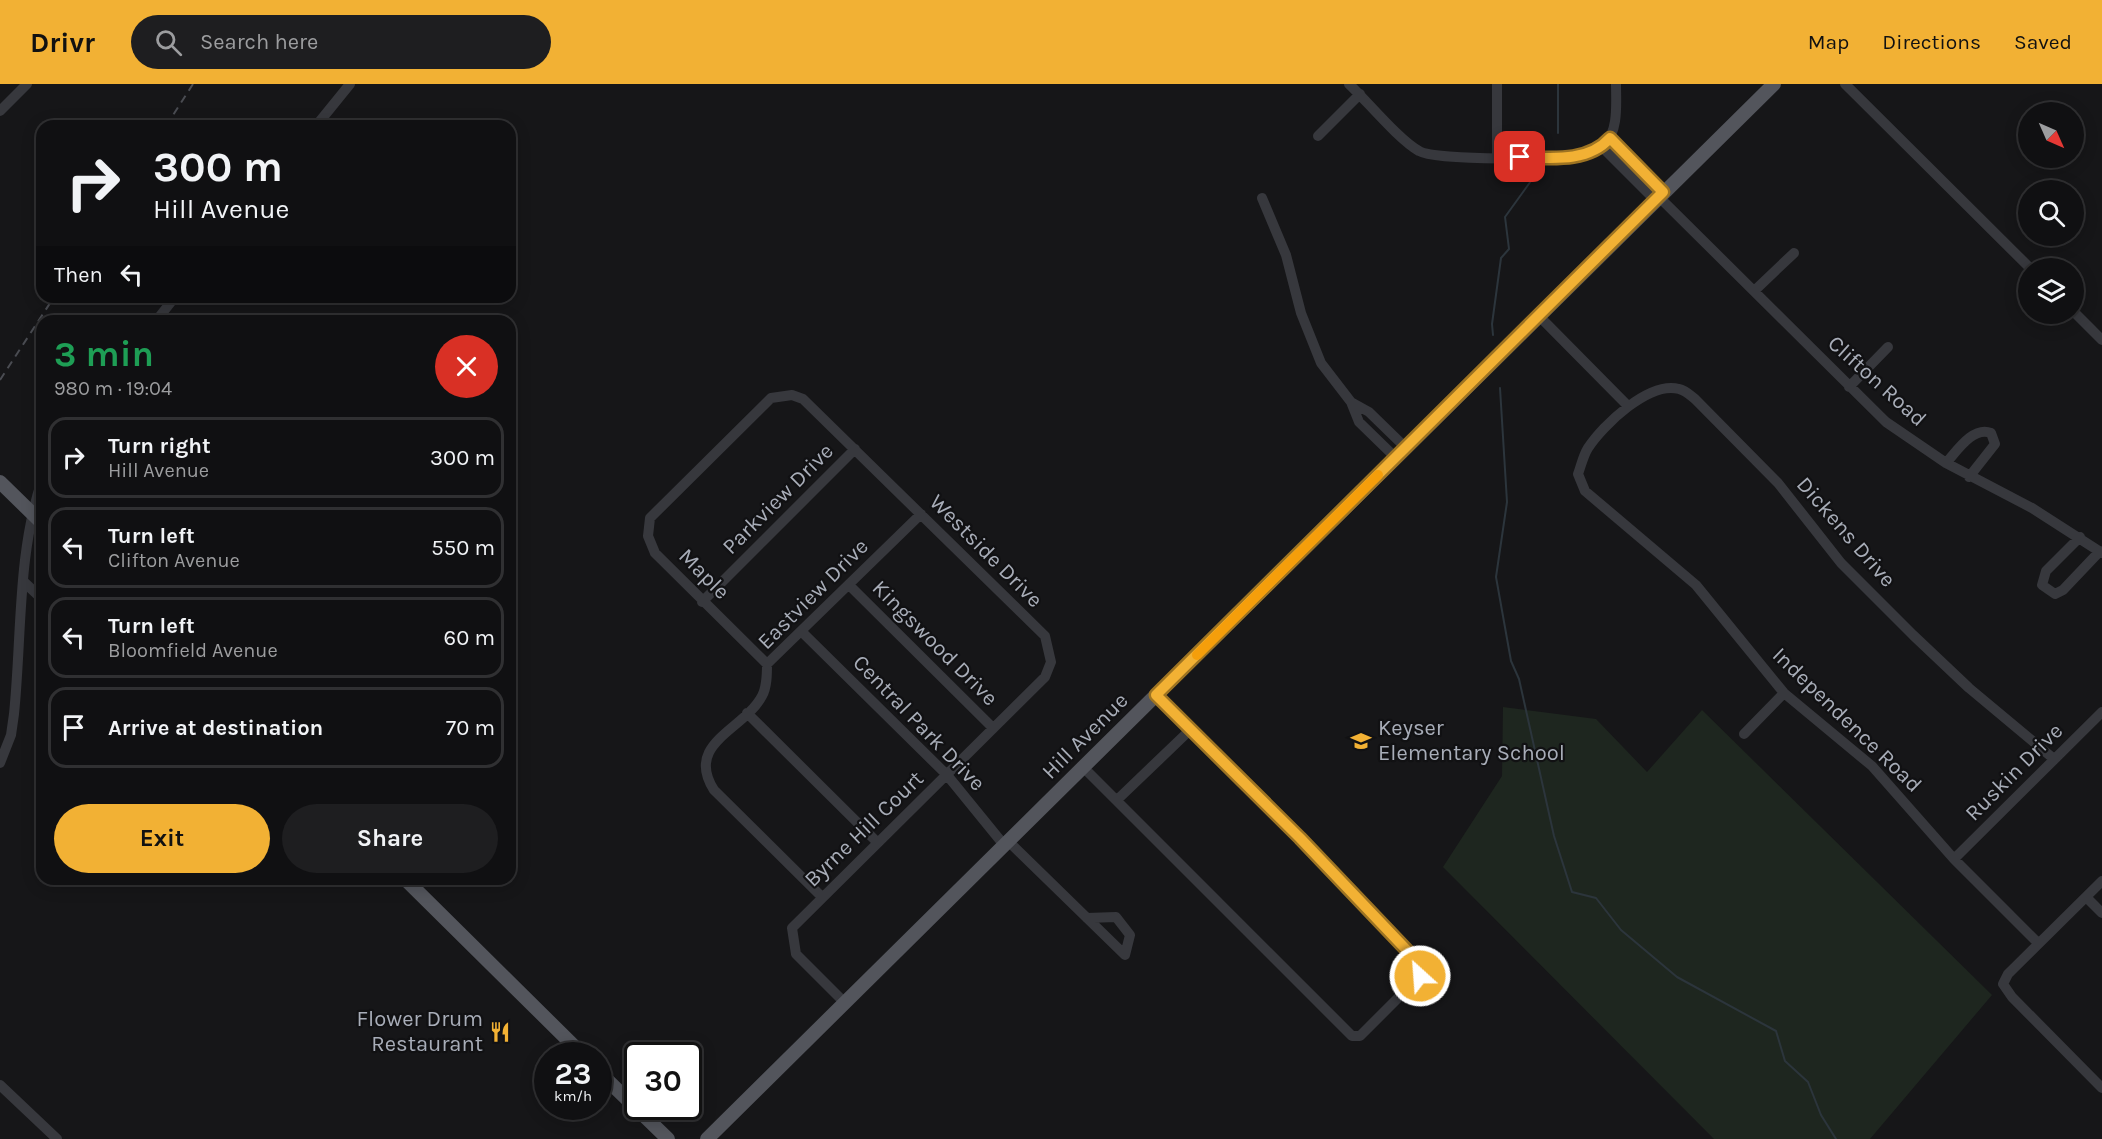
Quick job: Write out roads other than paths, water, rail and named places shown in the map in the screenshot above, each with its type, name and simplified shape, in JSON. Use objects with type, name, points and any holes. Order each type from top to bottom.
[{"type":"main road","name":"Hill Avenue","points":[[707,1139],[1774,84]]},
{"type":"main road","points":[[0,482],[36,517]]},
{"type":"main road","points":[[411,885],[570,1042]]},
{"type":"main road","points":[[612,1085],[668,1139]]},
{"type":"street","points":[[0,111],[27,84]]},
{"type":"street","points":[[320,120],[350,84]]},
{"type":"street","points":[[1349,84],[1419,152],[1435,156],[1557,158],[1588,154],[1602,147],[1610,138],[1616,112],[1616,84]]},
{"type":"street","points":[[1497,84],[1497,157]]},
{"type":"street","points":[[1845,84],[2020,258]]},
{"type":"street","points":[[1318,136],[1360,94]]},
{"type":"street","points":[[1610,138],[1659,196]]},
{"type":"street","points":[[1602,147],[1659,196]]},
{"type":"street","name":"Clifton Road","points":[[1659,196],[1886,422],[1969,477],[2032,508],[2101,552]]},
{"type":"street","points":[[1262,198],[1286,255],[1301,313],[1322,363],[1351,402],[1359,422],[1401,453]]},
{"type":"street","points":[[1754,291],[1794,253]]},
{"type":"street","points":[[161,315],[170,303]]},
{"type":"street","points":[[1539,316],[1628,406]]},
{"type":"street","points":[[2084,322],[2102,340]]},
{"type":"street","points":[[1849,387],[1888,347]]},
{"type":"street","name":"Dickens Drive","points":[[1628,406],[1648,394],[1667,388],[1681,389],[1695,399],[1778,483],[1841,563],[1969,688],[2054,759]]},
{"type":"street","name":"Maple","points":[[767,664],[655,553],[648,536],[650,518],[771,398],[792,395],[810,406]]},
{"type":"street","name":"Westside Drive","points":[[810,406],[1045,636],[1051,662],[1045,677],[1031,691]]},
{"type":"street","name":"Independence Road","points":[[1628,406],[1588,448],[1578,474],[1580,484],[1585,491],[1696,585],[1785,693],[1872,766],[1954,859],[2038,943]]},
{"type":"street","points":[[1946,463],[1976,433],[1984,430],[1991,433],[1995,444],[1969,477]]},
{"type":"street","name":"Parkview Drive","points":[[702,602],[855,449]]},
{"type":"street","points":[[0,764],[11,735],[14,714],[23,581],[29,531],[36,504]]},
{"type":"street","name":"Eastview Drive","points":[[822,897],[714,790],[706,778],[704,762],[711,748],[762,697],[767,664],[921,514]]},
{"type":"street","points":[[2080,537],[2046,571],[2042,585],[2049,592],[2055,594],[2063,590],[2101,552]]},
{"type":"street","points":[[23,581],[36,593]]},
{"type":"street","name":"Kingswood Drive","points":[[849,585],[993,728]]},
{"type":"street","name":"Central Park Drive","points":[[802,632],[947,775],[1006,843],[1087,918]]},
{"type":"street","name":"Byrne Hill Court","points":[[845,1003],[796,954],[792,928],[1031,691]]},
{"type":"street","points":[[1744,734],[1785,693]]},
{"type":"street","points":[[1083,767],[1352,1036],[1360,1036],[1420,976],[1420,964],[1156,695]]},
{"type":"street","name":"Ruskin Drive","points":[[1954,859],[2102,712]]},
{"type":"street","points":[[747,713],[877,842]]},
{"type":"street","points":[[1117,800],[1190,729]]},
{"type":"street","points":[[2100,887],[2086,897],[2038,943],[2008,974],[2003,984],[2012,998],[2102,1088]]},
{"type":"street","points":[[2086,897],[2102,913]]},
{"type":"street","points":[[0,1085],[57,1139]]},
{"type":"waterway","points":[[1558,84],[1558,133]]},
{"type":"waterway","points":[[1493,335],[1492,324],[1501,258],[1509,249],[1505,217],[1536,174]]},
{"type":"waterway","points":[[1500,388],[1507,502],[1496,577],[1511,661],[1519,679],[1554,836],[1572,892],[1596,898],[1621,930],[1677,977],[1776,1031],[1785,1061],[1808,1082],[1821,1115],[1836,1139]]},
{"type":"railway","points":[[170,120],[193,84]]},
{"type":"railway","points":[[42,315],[50,303]]},
{"type":"railway","points":[[0,380],[36,325]]},
{"type":"place","name":"Keyser Elementary School","points":[[1361,741]]},
{"type":"place","name":"Flower Drum Restaurant","points":[[500,1032]]}]
